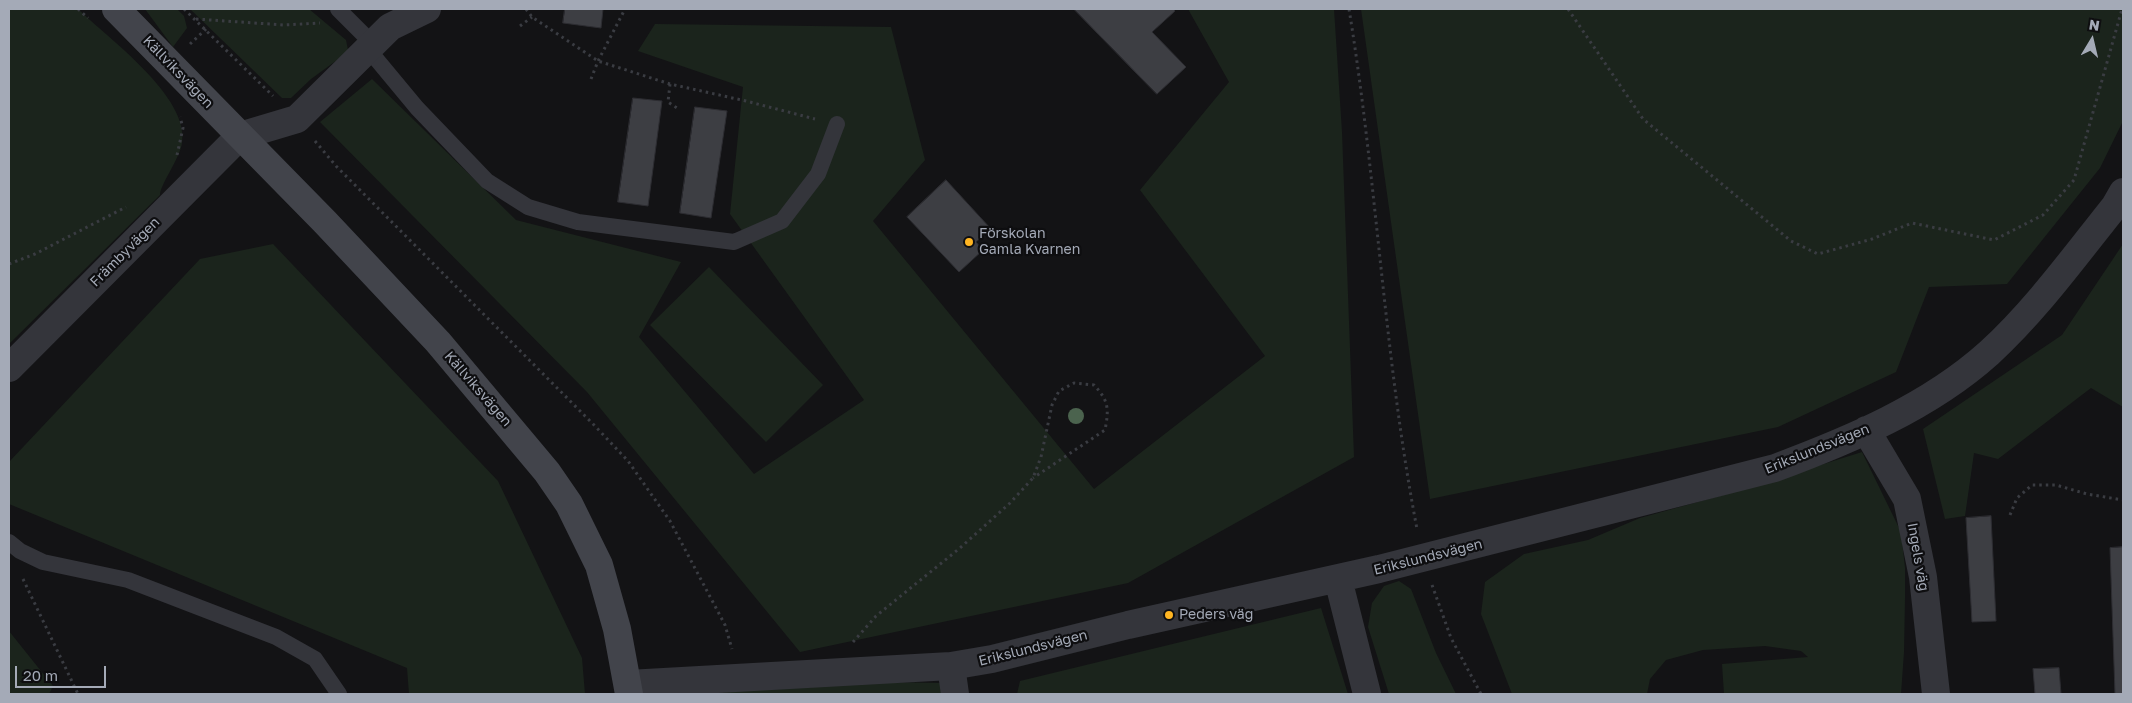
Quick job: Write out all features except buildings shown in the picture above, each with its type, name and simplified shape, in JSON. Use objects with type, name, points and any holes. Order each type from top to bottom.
[{"type":"street","name":"Källviksvägen","points":[[116,9],[325,222],[438,342],[547,472],[569,504],[599,565],[617,629],[628,689]]},
{"type":"street","points":[[240,136],[297,119],[390,27],[427,9]]},
{"type":"street","name":"Främbyvägen","points":[[9,368],[240,136]]},
{"type":"street","name":"Erikslundsvägen","points":[[628,689],[734,679],[951,666],[992,659],[1128,625],[1338,579],[1775,468],[1826,448],[1890,419],[1949,384],[1988,354],[2052,284],[2115,206],[2123,192]]},
{"type":"street","name":"Ingels väg","points":[[1866,430],[1907,500],[1923,578],[1936,694]]},
{"type":"street","points":[[1338,579],[1367,694]]},
{"type":"street","points":[[951,666],[955,694]]},
{"type":"lane","points":[[342,13],[370,46],[417,108],[487,182],[528,206],[578,222],[734,242],[782,221],[818,174],[837,124]]},
{"type":"lane","points":[[14,547],[43,562],[128,580],[276,636],[315,659],[339,694]]},
{"type":"path","points":[[184,9],[297,119],[336,166],[628,461],[670,521],[725,625],[734,656],[734,679]]},
{"type":"path","points":[[526,9],[532,17],[598,60],[670,84],[837,124]]},
{"type":"path","points":[[591,79],[598,60],[625,9]]},
{"type":"path","points":[[1349,9],[1394,376],[1417,530]]},
{"type":"path","points":[[1568,9],[1643,119],[1791,241],[1818,254],[1872,239],[1912,223],[1994,240],[2043,216],[2074,180],[2122,9]]},
{"type":"path","points":[[195,19],[284,25],[328,22],[342,13]]},
{"type":"path","points":[[520,26],[532,17]]},
{"type":"path","points":[[670,84],[668,102],[678,108]]},
{"type":"path","points":[[9,264],[35,254],[131,204]]},
{"type":"path","points":[[835,673],[848,649],[876,616],[960,548],[1010,503],[1033,478],[1104,430],[1108,411],[1104,396],[1094,385],[1074,383],[1059,391],[1052,405],[1042,458],[1033,478]]},
{"type":"path","points":[[2010,515],[2017,498],[2032,485],[2056,485],[2088,494],[2123,500]]},
{"type":"path","points":[[14,547],[23,582],[78,694]]},
{"type":"path","points":[[1431,582],[1451,638],[1481,694]]},
{"type":"shaded area","points":[[9,9],[78,9],[126,52],[161,88],[173,107],[181,125],[182,143],[160,195],[9,344]]},
{"type":"shaded area","points":[[145,9],[177,9],[184,16],[187,28],[173,47]]},
{"type":"shaded area","points":[[190,9],[309,9],[346,40],[348,50],[311,79],[291,98],[282,98]]},
{"type":"shaded area","points":[[1188,9],[1334,9],[1342,132],[1354,457],[1128,583],[800,652],[587,392],[320,122],[372,79],[516,220],[681,262],[639,337],[754,474],[864,400],[730,214],[743,87],[638,51],[655,24],[891,27],[925,160],[873,221],[1094,489],[1265,356],[1140,190],[1229,82]]},
{"type":"shaded area","points":[[1361,9],[2123,9],[2123,121],[2100,168],[2007,284],[1929,287],[1896,372],[1778,427],[1430,499]]},
{"type":"shaded area","points":[[273,244],[498,481],[582,658],[585,694],[409,694],[407,668],[9,504],[9,462],[200,259]]},
{"type":"shaded area","points":[[2123,244],[2123,407],[2091,388],[1998,459],[1974,453],[1965,516],[1945,519],[1923,429],[2062,335]]},
{"type":"shaded area","points":[[709,267],[823,385],[766,442],[650,325]]},
{"type":"shaded area","points":[[1862,452],[1901,532],[1905,568],[1905,598],[1901,694],[1724,694],[1722,664],[1808,657],[1801,651],[1765,646],[1703,650],[1666,660],[1650,679],[1647,694],[1512,694],[1481,614],[1485,582],[1524,554],[1588,540],[1640,518],[1741,490]]},
{"type":"shaded area","points":[[1399,581],[1411,589],[1436,653],[1456,694],[1389,694],[1368,627],[1372,603],[1384,586]]},
{"type":"shaded area","points":[[1321,608],[1348,694],[1017,694],[1020,681]]},
{"type":"shaded area","points":[[9,631],[53,686],[49,694],[9,694]]},
{"type":"shaded area","points":[[884,682],[944,683],[945,694],[687,694],[760,685],[799,688]]},
{"type":"place","name":"Förskolan Gamla Kvarnen","points":[[969,242]]},
{"type":"place","name":"Peders väg","points":[[1169,615]]}]
